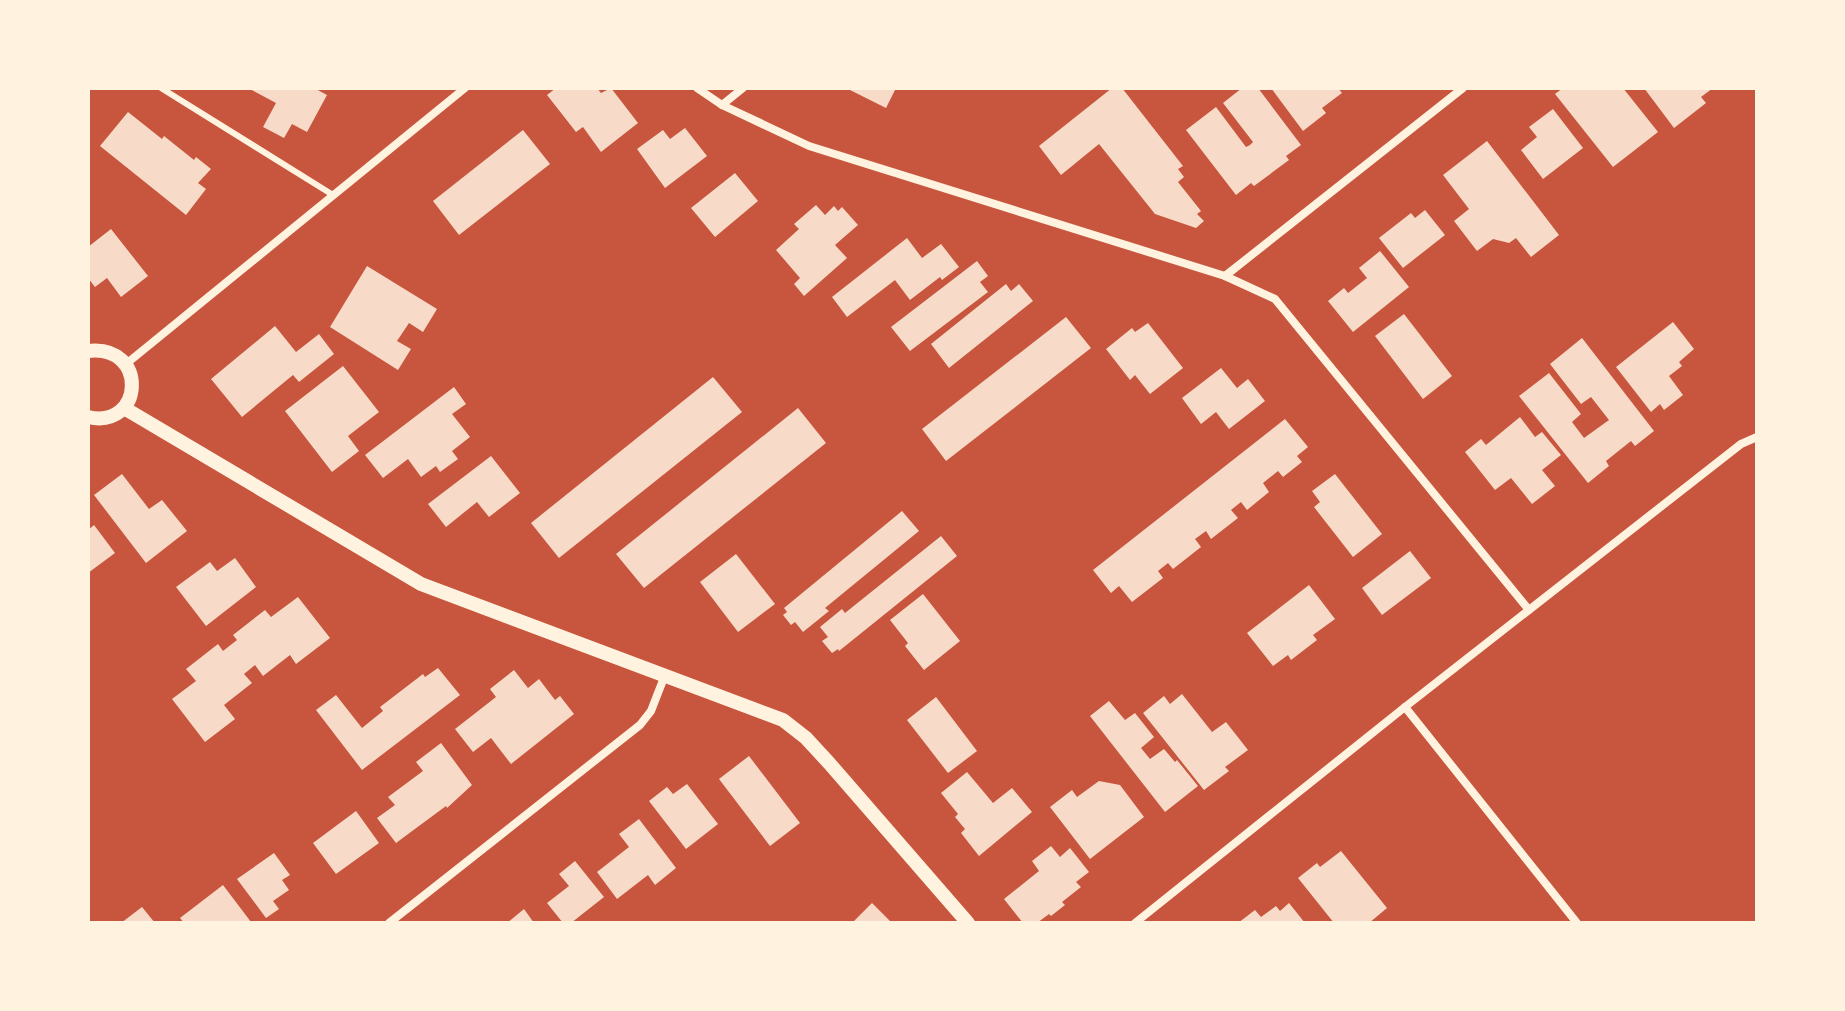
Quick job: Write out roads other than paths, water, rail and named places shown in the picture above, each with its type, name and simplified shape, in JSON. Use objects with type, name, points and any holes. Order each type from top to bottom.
[{"type":"street","points":[[126,364],[465,88]]},
{"type":"street","points":[[697,88],[722,105],[809,146],[1225,276],[1275,299],[1529,610]]},
{"type":"street","points":[[722,105],[743,88]]},
{"type":"street","points":[[1225,276],[1463,88]]},
{"type":"street","points":[[88,351],[111,352],[126,364],[132,375],[131,396],[124,408],[105,418],[88,417]]},
{"type":"street","points":[[124,408],[421,584],[783,720],[806,738],[968,923]]},
{"type":"street","points":[[1135,923],[1741,444],[1757,437]]},
{"type":"street","points":[[389,923],[640,725],[651,711],[665,674]]},
{"type":"street","points":[[1405,707],[1577,923]]},
{"type":"lane","points":[[161,88],[333,195]]}]
